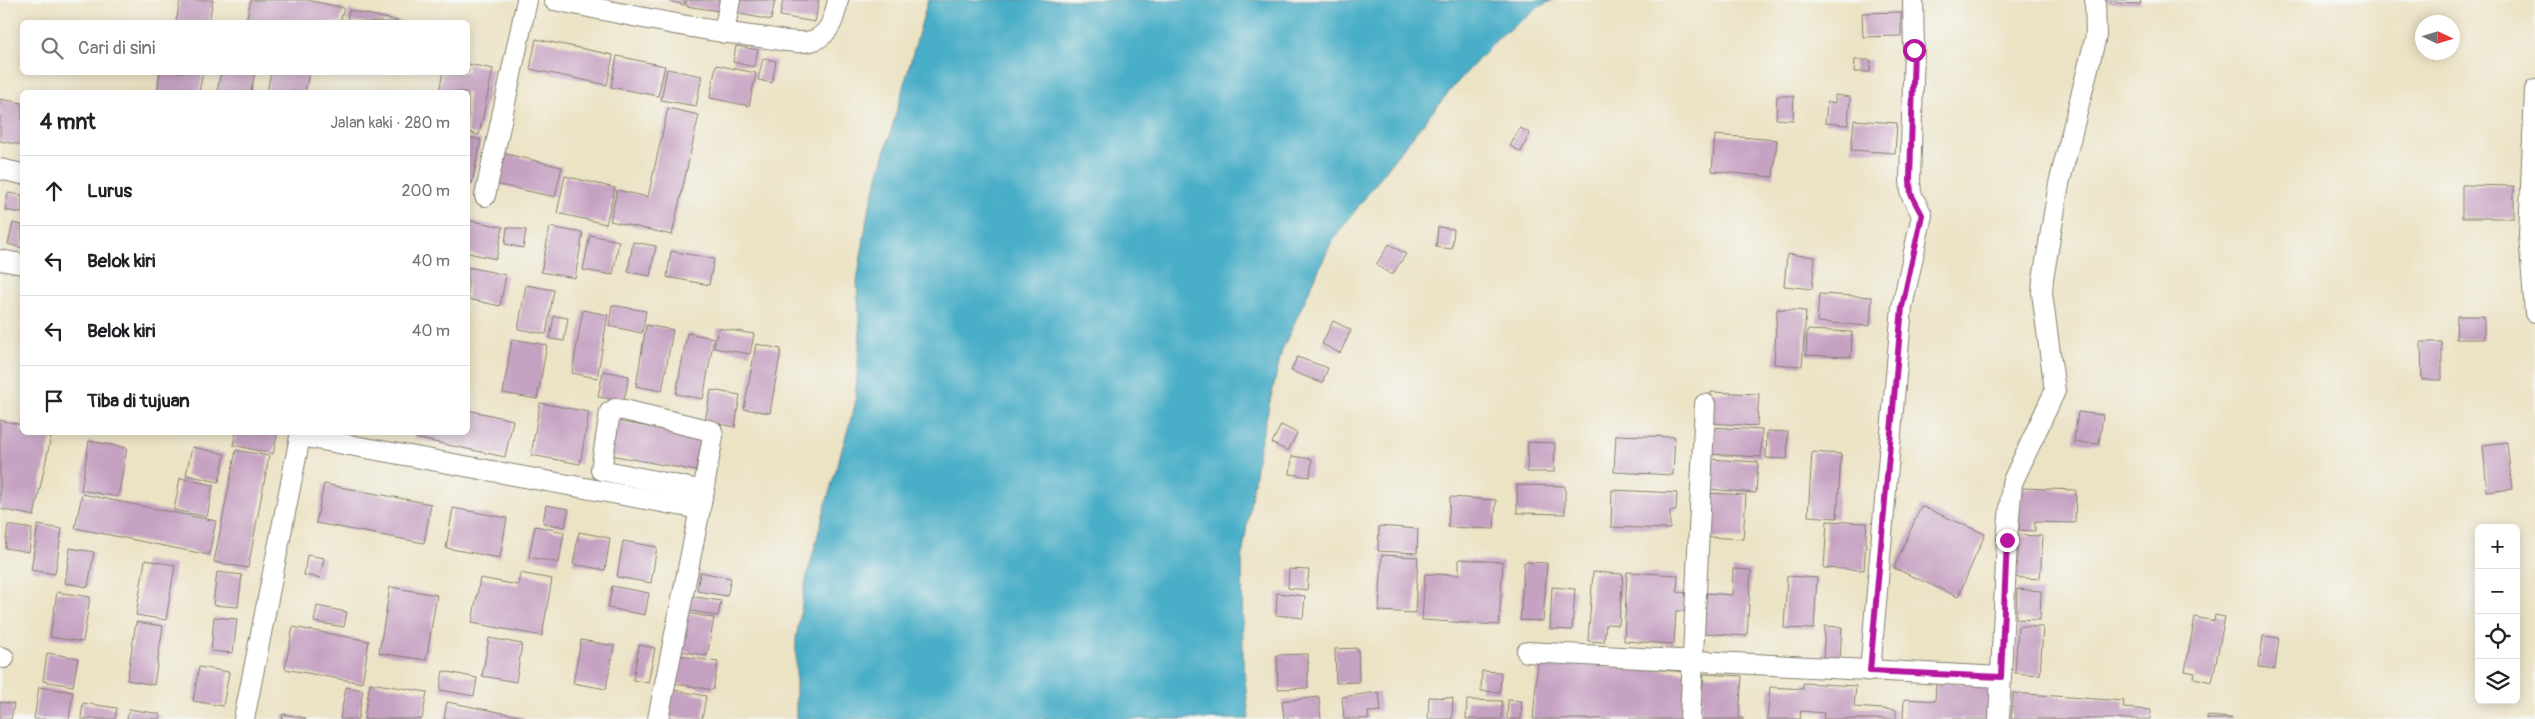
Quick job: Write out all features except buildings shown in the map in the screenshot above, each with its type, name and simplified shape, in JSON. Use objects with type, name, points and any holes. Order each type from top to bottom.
[{"type":"street","points":[[485,196],[527,0]]},
{"type":"street","points":[[554,0],[724,33],[794,41],[814,40],[834,22],[838,0]]},
{"type":"street","points":[[724,33],[730,0]]},
{"type":"street","points":[[1870,671],[1902,307],[1922,215],[1911,194],[1910,180],[1914,50],[1912,0]]},
{"type":"street","points":[[1999,719],[2007,540],[2012,483],[2055,391],[2042,293],[2043,279],[2058,184],[2096,36],[2095,0]]},
{"type":"street","points":[[2535,90],[2529,235],[2535,313]]},
{"type":"street","points":[[0,169],[20,174]]},
{"type":"street","points":[[0,260],[20,264]]},
{"type":"street","points":[[1690,719],[1705,404]]},
{"type":"street","points":[[658,719],[702,500],[712,431],[624,410],[615,409],[610,412],[601,470],[702,500]]},
{"type":"street","points":[[244,719],[300,435]]},
{"type":"street","points":[[306,435],[702,500]]},
{"type":"street","points":[[1527,652],[2001,677]]},
{"type":"water","points":[[928,0],[1553,0],[1541,6],[1499,37],[1453,87],[1402,149],[1332,241],[1282,350],[1259,449],[1242,557],[1243,659],[1249,719],[796,719],[796,639],[806,580],[855,405],[860,333],[857,282],[868,212]]},
{"type":"route","points":[[1914,50],[1910,180],[1911,194],[1922,215],[1916,250],[1908,272],[1902,307],[1870,671],[2001,677],[2007,540]]}]
